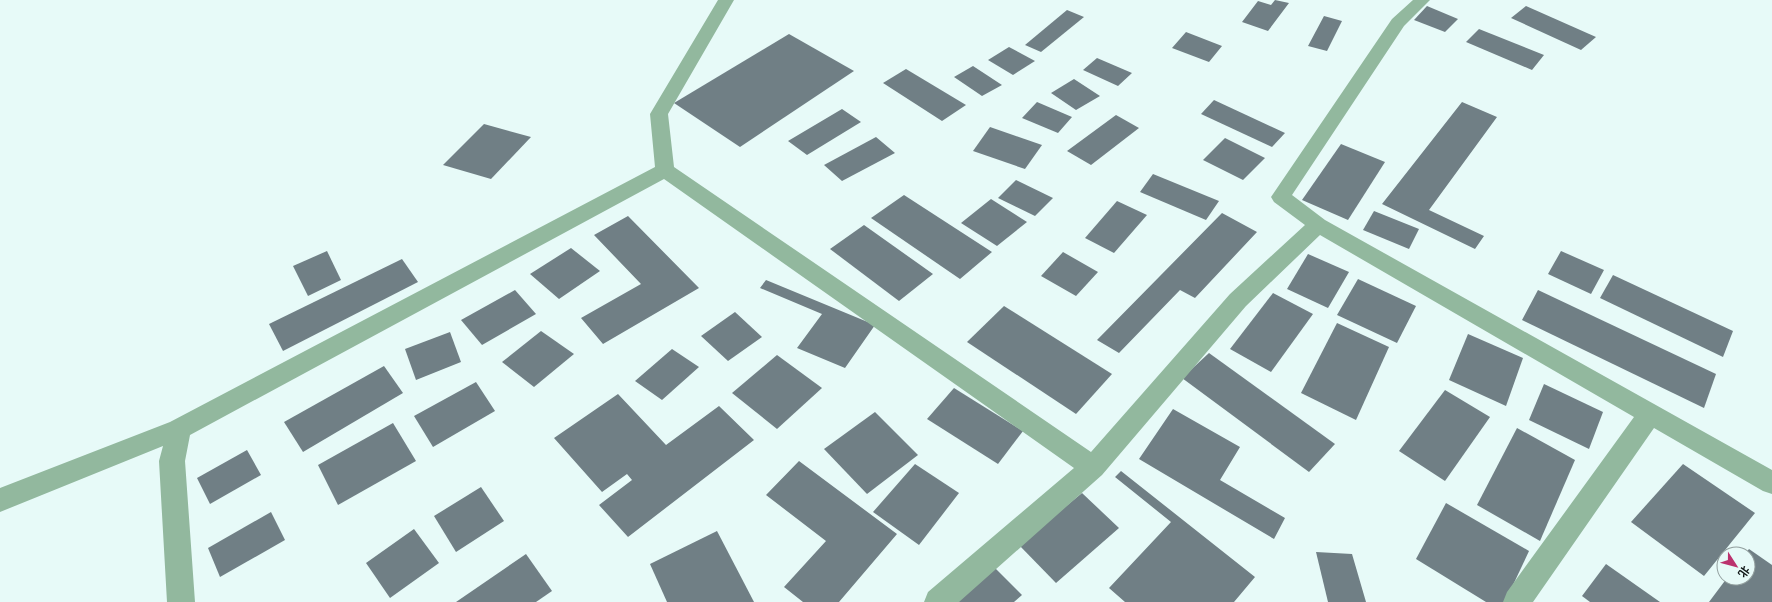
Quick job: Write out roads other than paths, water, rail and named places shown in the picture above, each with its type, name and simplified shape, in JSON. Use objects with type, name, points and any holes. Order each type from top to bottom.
[{"type":"street","points":[[726,0],[659,114],[665,170],[1093,467]]},
{"type":"street","points":[[1422,0],[1398,23],[1281,197],[1318,225],[1772,483]]},
{"type":"street","points":[[0,500],[179,430],[665,170]]},
{"type":"street","points":[[938,602],[1093,467],[1238,300],[1318,225]]},
{"type":"street","points":[[1517,602],[1651,413]]},
{"type":"street","points":[[179,430],[172,461],[181,602]]}]
